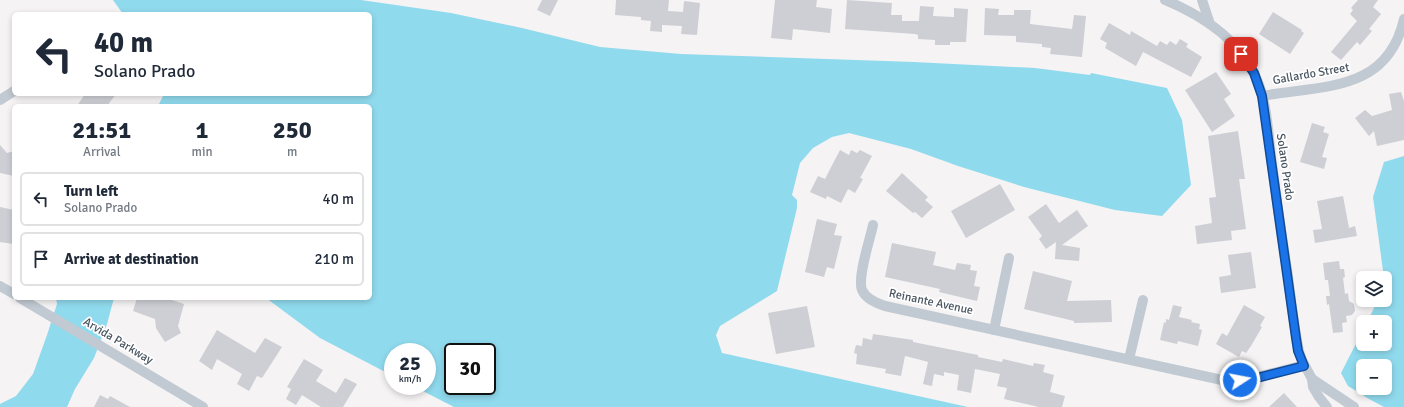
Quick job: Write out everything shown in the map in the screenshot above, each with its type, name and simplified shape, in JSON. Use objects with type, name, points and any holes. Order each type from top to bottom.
[{"type":"street","name":"Solano Prado","points":[[1165,0],[1187,10],[1223,34],[1241,54],[1254,73],[1262,96],[1298,351],[1304,366],[1312,378],[1333,394],[1354,407]]},
{"type":"street","points":[[1202,0],[1210,24]]},
{"type":"street","name":"Gallardo Street","points":[[1262,96],[1336,85],[1365,75],[1381,64],[1390,53],[1398,38],[1404,19]]},
{"type":"street","points":[[0,100],[12,92]]},
{"type":"street","name":"Reinante Avenue","points":[[874,225],[861,275],[862,290],[869,298],[885,306],[1210,378],[1246,380],[1304,366]]},
{"type":"street","points":[[994,330],[1009,258]]},
{"type":"street","points":[[0,286],[12,293]]},
{"type":"street","name":"Arvida Parkway","points":[[23,300],[203,407]]},
{"type":"street","points":[[1129,359],[1142,300]]},
{"type":"street","name":"Solano Prado","points":[[1312,378],[1313,386],[1327,407]]},
{"type":"water","points":[[113,0],[361,0],[451,13],[600,47],[681,54],[914,62],[1035,68],[1090,75],[1091,73],[1167,88],[1182,120],[1191,185],[1162,216],[1115,210],[1024,187],[911,149],[849,133],[832,137],[813,148],[800,163],[792,195],[797,200],[797,208],[777,291],[720,326],[716,335],[722,353],[968,407],[454,407],[431,395],[436,395],[436,343],[384,343],[384,371],[320,338],[269,300],[372,300],[372,104],[159,104],[163,96],[372,96],[372,12],[122,12]]},
{"type":"water","points":[[1404,156],[1404,407],[1384,407],[1363,395],[1392,395],[1392,359],[1356,359],[1356,391],[1348,386],[1341,373],[1356,344],[1356,351],[1392,351],[1392,315],[1370,315],[1374,307],[1392,307],[1392,271],[1383,271],[1373,197],[1384,162]]},
{"type":"water","points":[[56,300],[113,300],[107,324],[94,358],[75,389],[67,407],[0,407],[0,404],[16,396],[33,374],[57,304]]},
{"type":"building","points":[[542,0],[558,0],[550,16],[537,10]]},
{"type":"building","points":[[616,0],[669,0],[668,11],[683,12],[684,1],[700,3],[697,35],[681,34],[682,26],[662,25],[662,32],[650,31],[651,21],[641,20],[641,17],[615,15]]},
{"type":"building","points":[[775,0],[817,0],[816,7],[832,9],[830,33],[793,29],[792,40],[771,38]]},
{"type":"building","points":[[847,0],[892,3],[891,15],[902,15],[902,21],[919,21],[920,6],[934,7],[933,16],[954,17],[954,8],[968,9],[966,42],[950,42],[950,45],[935,45],[935,40],[918,39],[918,35],[915,34],[845,29]]},
{"type":"building","points":[[1358,0],[1378,0],[1373,7],[1381,14],[1369,29],[1372,31],[1360,45],[1357,42],[1341,60],[1331,52],[1357,21],[1350,14],[1353,10],[1351,8]]},
{"type":"building","points":[[985,8],[999,9],[998,15],[1014,15],[1014,10],[1031,10],[1030,24],[1072,29],[1074,15],[1086,16],[1082,57],[1050,54],[1051,48],[1042,47],[1042,44],[1016,42],[1016,36],[984,35]]},
{"type":"building","points":[[1273,12],[1302,30],[1301,31],[1304,33],[1290,54],[1259,34]]},
{"type":"building","points":[[1109,23],[1130,35],[1131,31],[1157,46],[1160,41],[1167,45],[1170,41],[1176,45],[1180,39],[1188,44],[1186,47],[1202,57],[1191,77],[1143,52],[1136,66],[1105,48],[1107,43],[1100,39]]},
{"type":"building","points":[[1216,72],[1231,94],[1224,99],[1235,116],[1212,132],[1185,90]]},
{"type":"building","points":[[1401,92],[1404,101],[1404,140],[1377,146],[1374,131],[1369,136],[1355,118],[1365,110],[1372,116],[1392,110],[1389,94]]},
{"type":"building","points":[[84,96],[114,96],[108,104],[78,104]]},
{"type":"building","points":[[1312,123],[1325,127],[1323,132],[1329,134],[1322,157],[1327,158],[1324,169],[1300,162]]},
{"type":"building","points":[[1238,131],[1245,179],[1239,179],[1246,229],[1231,231],[1232,240],[1197,244],[1195,226],[1212,223],[1209,198],[1216,197],[1208,136]]},
{"type":"building","points":[[0,145],[7,153],[12,152],[12,176],[0,173]]},
{"type":"building","points":[[840,150],[849,155],[851,150],[857,153],[860,150],[872,156],[860,178],[863,179],[855,193],[848,189],[841,203],[827,196],[826,199],[810,192],[818,176],[825,179]]},
{"type":"building","points":[[902,173],[928,197],[925,200],[933,207],[922,218],[915,212],[913,213],[886,191]]},
{"type":"building","points":[[1000,184],[1015,210],[966,238],[951,211]]},
{"type":"building","points":[[1343,196],[1349,228],[1355,226],[1357,236],[1315,243],[1313,230],[1322,229],[1317,201]]},
{"type":"building","points":[[1046,204],[1059,223],[1077,210],[1088,226],[1062,245],[1080,248],[1079,261],[1055,259],[1056,242],[1046,249],[1039,239],[1042,236],[1028,217]]},
{"type":"building","points":[[0,207],[12,210],[12,244],[0,242]]},
{"type":"building","points":[[817,219],[837,224],[834,235],[842,236],[834,269],[827,267],[824,277],[805,272]]},
{"type":"building","points":[[892,243],[936,252],[933,265],[955,270],[957,263],[971,265],[970,270],[977,271],[974,286],[980,287],[977,301],[939,292],[940,289],[885,277]]},
{"type":"building","points":[[1251,252],[1256,288],[1221,293],[1219,277],[1231,275],[1228,255]]},
{"type":"building","points":[[1339,261],[1340,269],[1344,269],[1345,277],[1343,278],[1345,294],[1348,293],[1349,301],[1354,304],[1355,311],[1352,315],[1346,316],[1347,322],[1342,323],[1343,332],[1333,333],[1329,304],[1327,305],[1326,296],[1330,296],[1328,280],[1325,280],[1323,263]]},
{"type":"building","points":[[1033,271],[1072,281],[1067,301],[1111,300],[1112,322],[1074,323],[1074,321],[1024,309]]},
{"type":"building","points":[[136,300],[172,300],[184,304],[178,326],[181,333],[165,342],[156,328],[155,319],[133,311]]},
{"type":"building","points":[[1173,305],[1182,307],[1179,317],[1192,320],[1191,322],[1200,324],[1199,329],[1202,330],[1198,346],[1178,341],[1177,344],[1160,340],[1164,322],[1166,323],[1166,319],[1169,320]]},
{"type":"building","points":[[1244,305],[1265,317],[1260,326],[1262,327],[1251,346],[1246,353],[1242,351],[1239,357],[1216,344],[1222,333],[1227,336]]},
{"type":"building","points":[[807,306],[815,347],[776,354],[768,313]]},
{"type":"building","points":[[217,330],[255,353],[265,338],[282,347],[262,378],[257,376],[249,391],[237,384],[242,374],[217,359],[212,370],[199,361]]},
{"type":"building","points":[[873,334],[913,340],[913,342],[978,355],[978,357],[1002,362],[1003,359],[1033,366],[1034,363],[1045,365],[1043,372],[1054,375],[1050,392],[1065,396],[1062,407],[1039,407],[1004,399],[1007,388],[997,386],[1000,374],[975,369],[971,393],[957,390],[959,375],[944,372],[944,376],[934,374],[932,386],[923,384],[928,362],[921,360],[905,356],[901,376],[885,373],[886,369],[856,364],[857,354],[854,353],[856,345],[862,346],[863,338],[872,340]]},
{"type":"building","points":[[304,359],[323,370],[316,381],[336,393],[345,378],[357,384],[343,407],[321,407],[302,395],[296,405],[286,399],[291,389],[287,387]]},
{"type":"building","points":[[1284,393],[1297,407],[1269,407]]},
{"type":"building","points":[[100,395],[108,399],[110,396],[130,407],[94,407]]},
{"type":"route","points":[[1240,380],[1253,379],[1304,366],[1298,351],[1262,96],[1254,73],[1241,54]]}]
